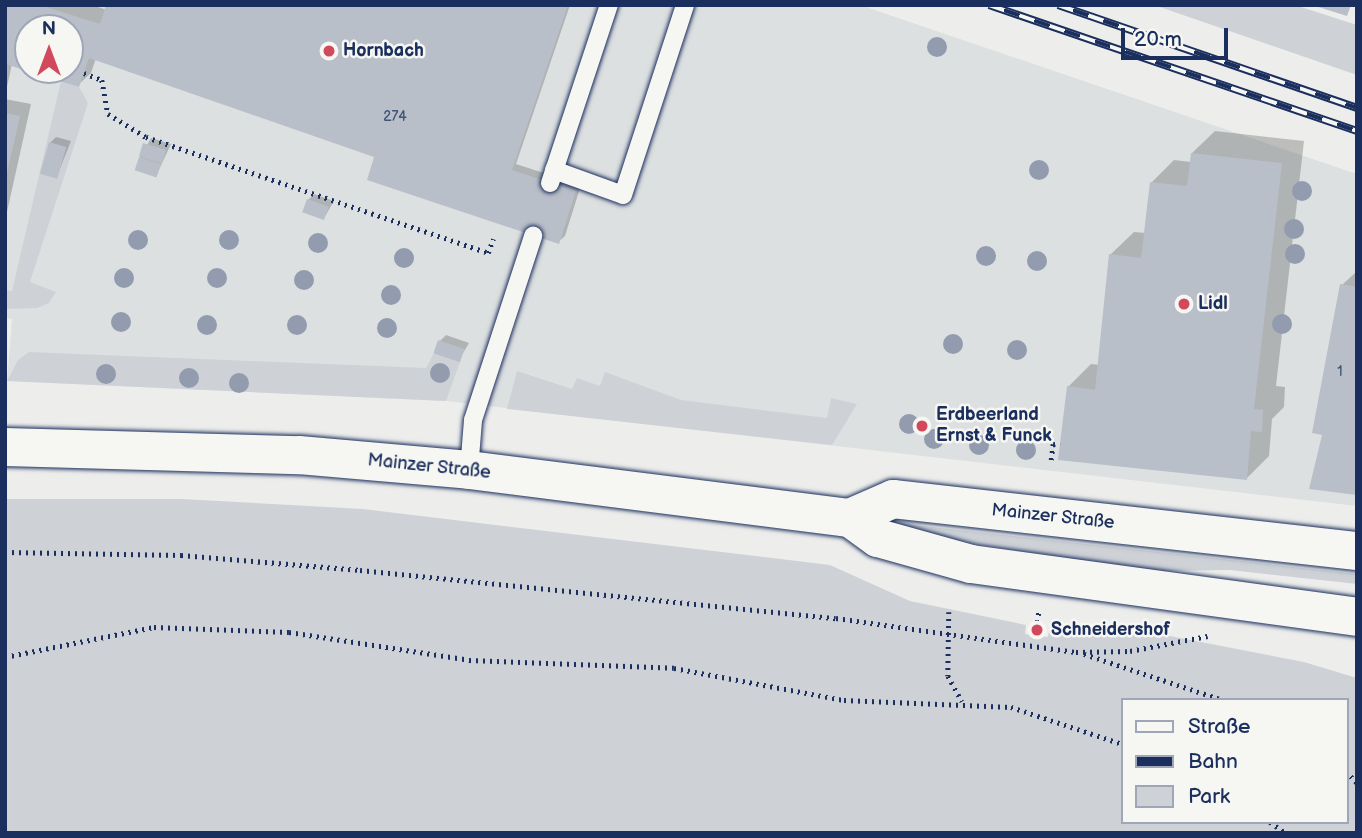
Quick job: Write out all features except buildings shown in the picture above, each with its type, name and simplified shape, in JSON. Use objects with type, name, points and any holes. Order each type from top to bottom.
[{"type":"main road","name":"Mainzer Straße","points":[[5,447],[198,450],[470,470],[850,518],[878,538],[971,564],[1357,617]]},
{"type":"main road","name":"Mainzer Straße","points":[[850,518],[893,499],[1357,551]]},
{"type":"lane","points":[[609,5],[552,177],[623,195],[685,5]]},
{"type":"lane","points":[[470,470],[473,420],[533,236]]},
{"type":"path","points":[[84,73],[102,79],[108,114],[146,137],[488,253],[493,239]]},
{"type":"path","points":[[1051,460],[1053,444],[1060,445]]},
{"type":"path","points":[[5,552],[181,555],[360,570],[836,618],[947,636],[1076,652],[1130,651],[1219,634]]},
{"type":"path","points":[[949,612],[948,676],[962,701]]},
{"type":"path","points":[[5,657],[154,626],[289,632],[470,660],[674,668],[845,700],[962,701],[1011,707],[1120,743]]},
{"type":"path","points":[[1076,652],[1217,698]]},
{"type":"shaded area","points":[[5,5],[860,5],[1357,174],[1357,506],[446,401],[7,381],[12,319],[5,318]]},
{"type":"green space","points":[[1154,5],[1295,5],[1357,25],[1357,75]]},
{"type":"green space","points":[[60,84],[70,84],[79,87],[88,103],[30,282],[56,292],[49,303],[37,308],[5,309],[5,290],[12,291]]},
{"type":"green space","points":[[29,352],[426,368],[434,353],[460,362],[446,401],[7,381],[18,360]]},
{"type":"green space","points":[[517,371],[572,389],[577,378],[600,386],[605,372],[681,400],[827,418],[831,398],[857,404],[832,445],[507,409]]},
{"type":"green space","points":[[5,499],[182,499],[363,509],[830,565],[910,601],[1026,625],[1025,634],[1048,637],[1049,630],[1144,631],[1304,662],[1357,678],[1357,833],[5,833]]},
{"type":"green space","points":[[895,523],[1357,574],[1357,584],[1230,570],[1153,571],[895,532]]},
{"type":"railway","points":[[989,5],[1357,131]]},
{"type":"railway","points":[[1058,5],[1357,108]]},
{"type":"place","name":"Hornbach","points":[[329,51]]},
{"type":"place","name":"Lidl","points":[[1184,304]]},
{"type":"place","name":"Erdbeerland Ernst & Funck","points":[[922,426]]},
{"type":"place","name":"Schneidershof","points":[[1037,630]]}]
